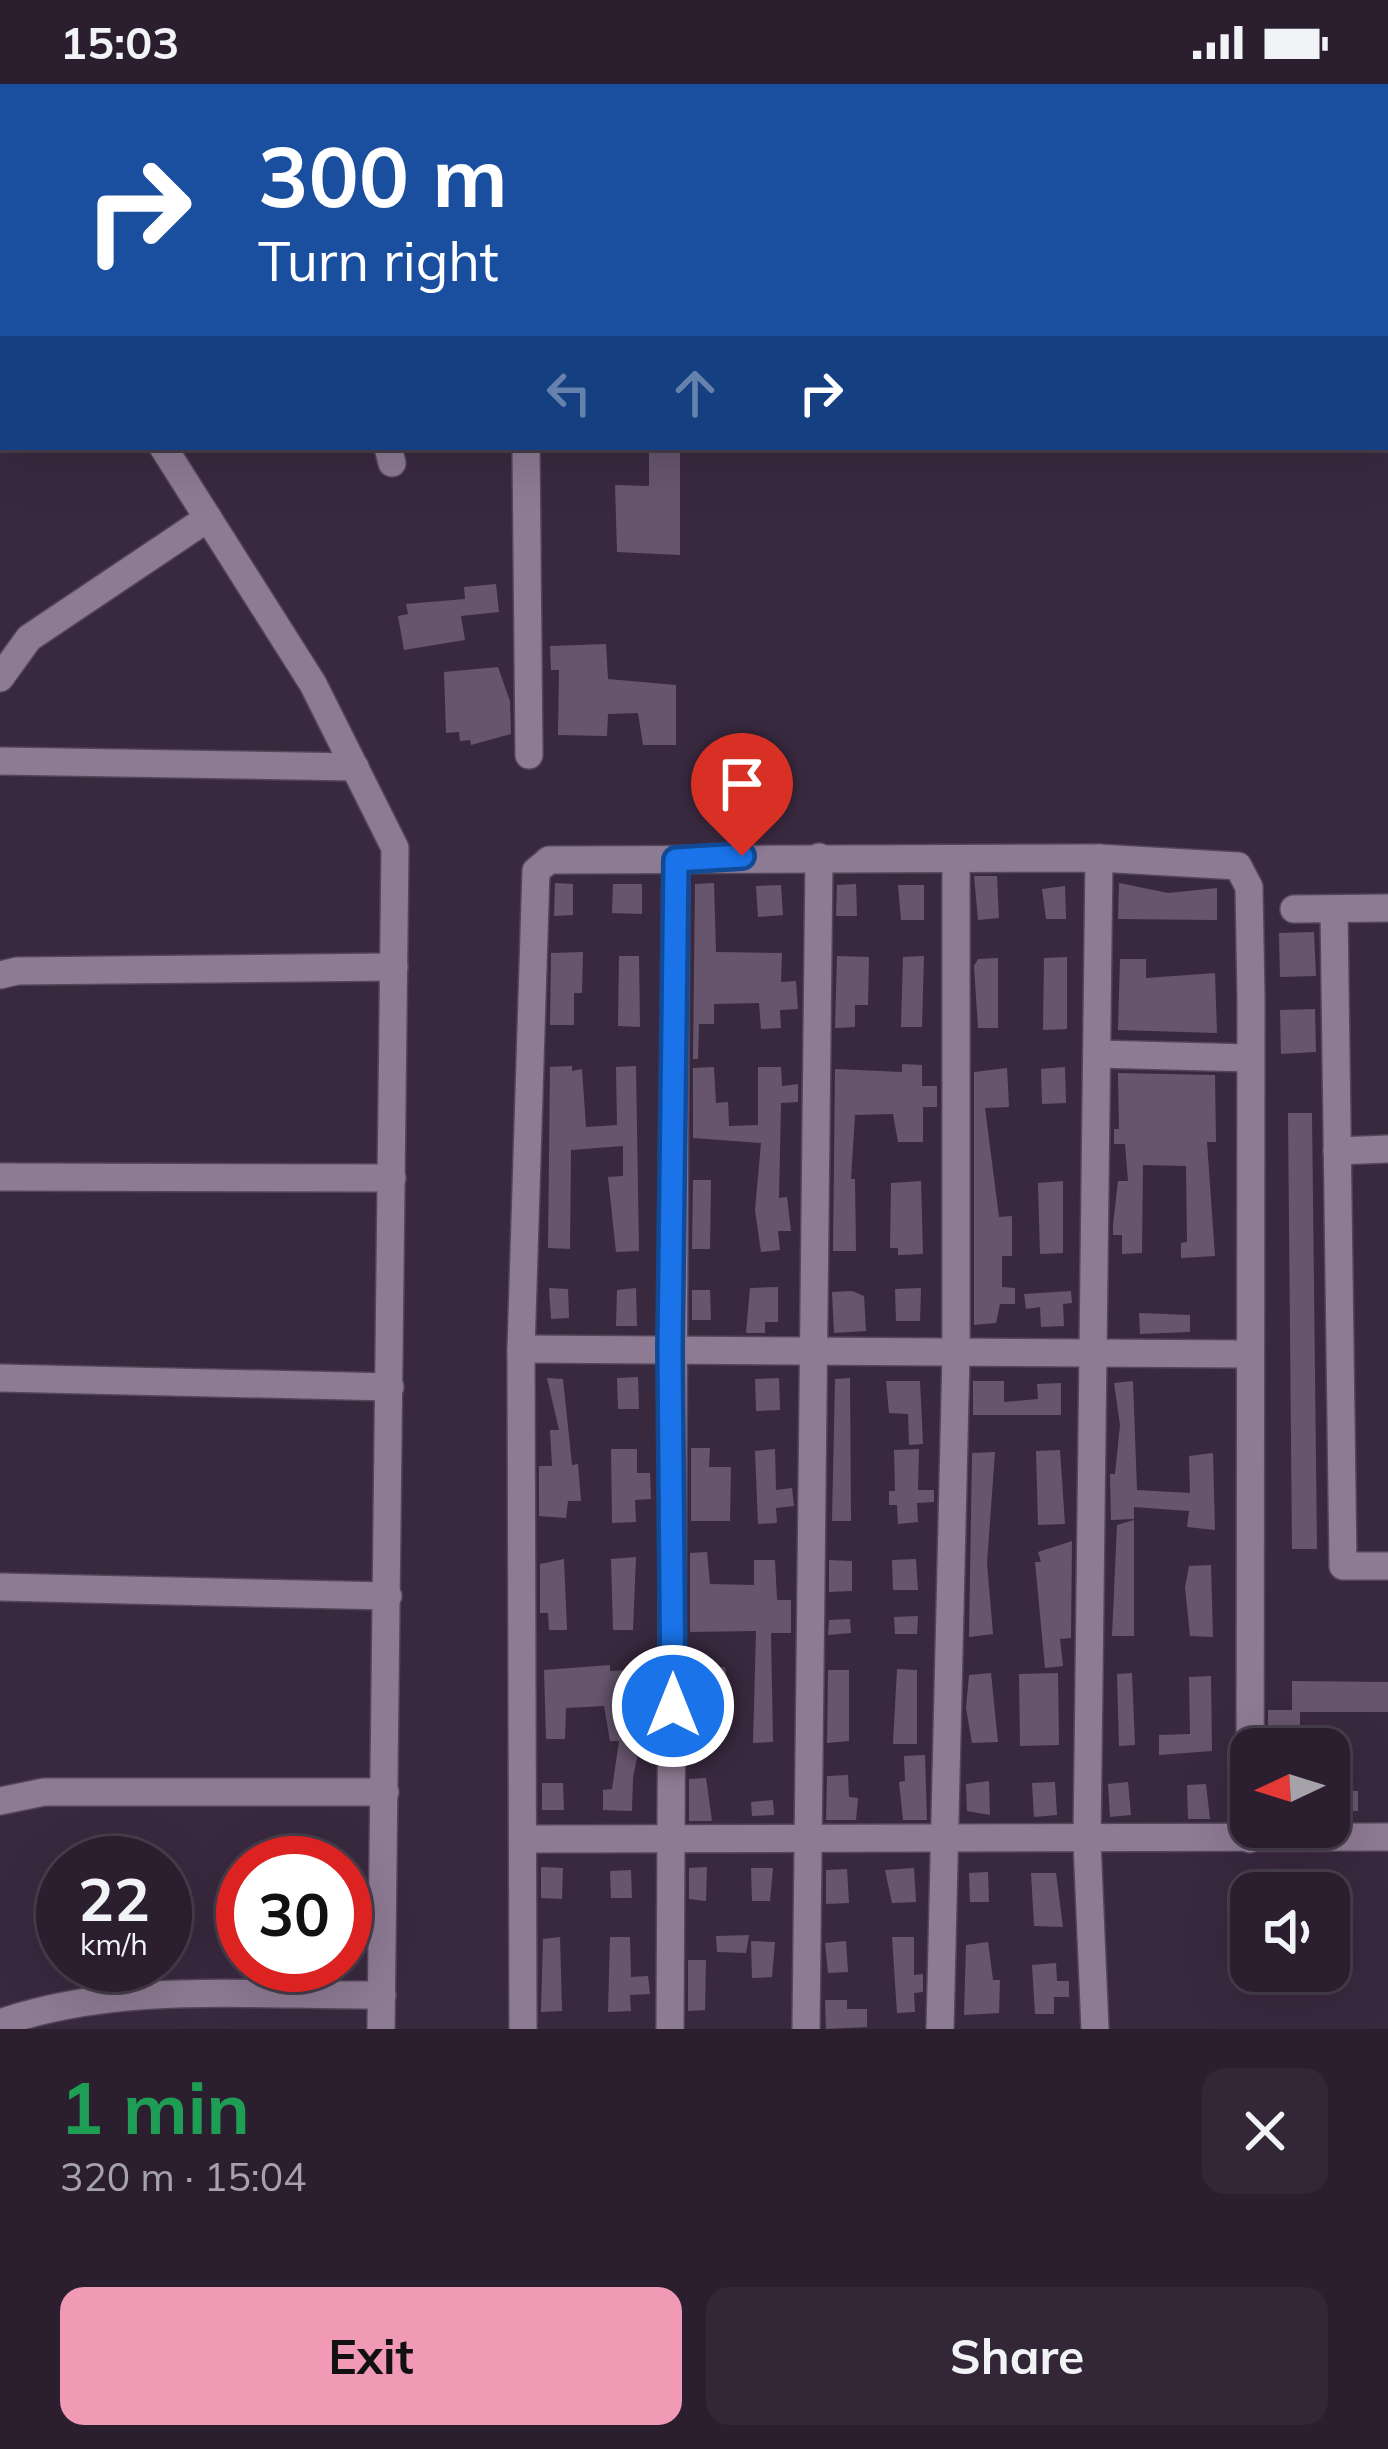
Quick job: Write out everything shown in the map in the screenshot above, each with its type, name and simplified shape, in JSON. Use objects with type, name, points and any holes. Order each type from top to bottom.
[{"type":"street","points":[[166,450],[313,684],[395,848],[381,2029]]},
{"type":"street","points":[[526,450],[529,755]]},
{"type":"street","points":[[0,678],[29,638],[208,518]]},
{"type":"street","points":[[0,761],[355,767]]},
{"type":"street","points":[[806,2029],[819,857]]},
{"type":"street","points":[[1095,2029],[1087,1842],[1099,858]]},
{"type":"street","points":[[523,2029],[521,1349],[536,871],[549,860],[1099,858],[1238,866],[1249,886],[1250,1728]]},
{"type":"street","points":[[670,2029],[676,860]]},
{"type":"street","points":[[940,2029],[956,1355],[956,861]]},
{"type":"street","points":[[1294,909],[1388,908]]},
{"type":"street","points":[[1334,909],[1343,1566],[1388,1566]]},
{"type":"street","points":[[0,975],[16,970],[394,967]]},
{"type":"street","points":[[1097,1054],[1249,1058]]},
{"type":"street","points":[[1337,1150],[1388,1149]]},
{"type":"street","points":[[0,1177],[392,1178]]},
{"type":"street","points":[[521,1349],[1248,1354]]},
{"type":"street","points":[[0,1378],[390,1387]]},
{"type":"street","points":[[0,1587],[388,1597]]},
{"type":"street","points":[[0,1802],[44,1792],[386,1792]]},
{"type":"street","points":[[1350,1838],[1388,1837]]},
{"type":"street","points":[[524,1839],[1230,1839]]},
{"type":"street","points":[[0,2023],[52,2005],[103,1997],[382,1995]]},
{"type":"building","points":[[649,450],[680,450],[680,555],[617,552],[615,485],[649,486]]},
{"type":"building","points":[[496,584],[499,612],[461,616],[465,640],[404,650],[398,616],[408,614],[406,604],[465,599],[464,587]]},
{"type":"building","points":[[606,644],[608,679],[676,685],[676,745],[643,745],[638,713],[608,714],[607,736],[558,735],[559,670],[551,670],[550,646]]},
{"type":"building","points":[[498,667],[510,701],[511,734],[471,745],[470,740],[460,741],[459,732],[446,733],[444,672]]},
{"type":"building","points":[[974,876],[997,876],[999,918],[978,920]]},
{"type":"building","points":[[555,883],[573,884],[573,915],[554,916]]},
{"type":"building","points":[[714,883],[716,952],[782,953],[781,982],[796,981],[798,1009],[780,1010],[781,1028],[761,1029],[759,1003],[714,1004],[714,1024],[699,1024],[698,1059],[693,1059],[695,884]]},
{"type":"building","points":[[1119,883],[1168,893],[1217,888],[1217,920],[1118,919]]},
{"type":"building","points":[[613,884],[642,884],[642,914],[612,913]]},
{"type":"building","points":[[856,884],[857,916],[836,916],[837,885]]},
{"type":"building","points":[[781,885],[783,915],[758,917],[756,886]]},
{"type":"building","points":[[898,885],[924,885],[924,920],[901,920]]},
{"type":"building","points":[[1065,886],[1066,919],[1046,919],[1042,889]]},
{"type":"building","points":[[1314,932],[1316,976],[1280,977],[1279,933]]},
{"type":"building","points":[[583,952],[582,993],[574,993],[574,1025],[550,1025],[551,953]]},
{"type":"building","points":[[619,956],[639,956],[640,1027],[618,1026]]},
{"type":"building","points":[[837,956],[869,957],[868,1005],[855,1005],[855,1027],[835,1028]]},
{"type":"building","points":[[924,956],[922,1027],[901,1027],[903,957]]},
{"type":"building","points":[[1067,957],[1067,1029],[1043,1030],[1044,958]]},
{"type":"building","points":[[998,958],[998,1028],[978,1028],[974,966],[978,959]]},
{"type":"building","points":[[1120,959],[1146,959],[1146,978],[1215,973],[1217,1033],[1118,1030]]},
{"type":"building","points":[[1315,1009],[1316,1052],[1281,1054],[1280,1010]]},
{"type":"building","points":[[902,1064],[922,1065],[922,1086],[937,1086],[937,1107],[923,1107],[923,1142],[898,1142],[893,1114],[855,1115],[851,1179],[855,1179],[856,1251],[833,1251],[835,1069],[902,1072]]},
{"type":"building","points":[[572,1066],[572,1071],[582,1069],[586,1127],[617,1125],[616,1067],[636,1066],[639,1251],[616,1252],[608,1177],[623,1176],[623,1146],[571,1150],[570,1249],[548,1248],[550,1067]]},
{"type":"building","points":[[714,1067],[716,1103],[728,1102],[729,1126],[758,1125],[758,1067],[781,1067],[782,1086],[798,1084],[798,1102],[781,1103],[779,1198],[787,1197],[791,1231],[778,1231],[780,1250],[761,1252],[755,1210],[761,1143],[693,1138],[693,1068]]},
{"type":"building","points":[[1065,1067],[1066,1103],[1042,1104],[1041,1069]]},
{"type":"building","points":[[1007,1068],[1009,1107],[985,1108],[999,1217],[1012,1216],[1012,1256],[1002,1256],[1002,1287],[1015,1288],[1015,1304],[1000,1304],[996,1323],[974,1325],[974,1072]]},
{"type":"building","points":[[1118,1073],[1215,1075],[1216,1142],[1207,1142],[1215,1256],[1181,1258],[1181,1243],[1187,1242],[1186,1166],[1143,1165],[1142,1253],[1122,1254],[1122,1235],[1113,1235],[1118,1181],[1128,1181],[1125,1144],[1114,1144],[1114,1129],[1119,1129]]},
{"type":"building","points":[[1288,1113],[1312,1113],[1317,1549],[1292,1549]]},
{"type":"building","points":[[693,1180],[711,1180],[710,1249],[692,1249]]},
{"type":"building","points":[[921,1181],[923,1254],[898,1255],[898,1248],[890,1248],[891,1183]]},
{"type":"building","points":[[1063,1181],[1063,1253],[1040,1254],[1038,1183]]},
{"type":"building","points":[[778,1287],[778,1322],[765,1322],[765,1333],[746,1333],[750,1288]]},
{"type":"building","points":[[549,1288],[568,1289],[569,1318],[551,1319]]},
{"type":"building","points":[[636,1288],[637,1326],[616,1326],[617,1290]]},
{"type":"building","points":[[921,1288],[920,1321],[896,1321],[895,1289]]},
{"type":"building","points":[[692,1290],[710,1290],[711,1320],[692,1320]]},
{"type":"building","points":[[1071,1291],[1072,1303],[1063,1304],[1064,1326],[1041,1327],[1040,1307],[1026,1309],[1024,1294]]},
{"type":"building","points":[[832,1292],[864,1296],[866,1331],[834,1333]]},
{"type":"building","points":[[1139,1313],[1190,1315],[1190,1332],[1140,1334]]},
{"type":"building","points":[[638,1377],[639,1409],[618,1409],[617,1378]]},
{"type":"building","points":[[547,1378],[563,1379],[572,1465],[578,1464],[581,1501],[568,1501],[566,1518],[539,1516],[539,1466],[552,1466],[550,1430],[559,1430]]},
{"type":"building","points":[[779,1378],[780,1410],[756,1411],[755,1379]]},
{"type":"building","points":[[850,1378],[851,1521],[832,1521],[835,1379]]},
{"type":"building","points":[[886,1381],[920,1381],[923,1444],[909,1445],[908,1414],[889,1413]]},
{"type":"building","points":[[973,1381],[1004,1381],[1004,1402],[1038,1399],[1037,1384],[1061,1383],[1061,1415],[973,1415]]},
{"type":"building","points":[[1133,1381],[1137,1490],[1190,1493],[1189,1456],[1213,1453],[1215,1530],[1187,1527],[1189,1511],[1134,1507],[1134,1519],[1111,1520],[1110,1474],[1115,1474],[1120,1425],[1114,1383]]},
{"type":"building","points":[[691,1448],[710,1448],[709,1467],[731,1467],[730,1521],[691,1521]]},
{"type":"building","points":[[611,1449],[637,1449],[637,1473],[650,1473],[651,1499],[635,1500],[636,1522],[612,1523]]},
{"type":"building","points":[[775,1449],[776,1490],[792,1488],[794,1506],[776,1508],[777,1523],[758,1524],[755,1451]]},
{"type":"building","points":[[919,1449],[918,1490],[934,1490],[934,1502],[917,1503],[918,1522],[898,1524],[897,1505],[889,1505],[889,1491],[895,1491],[894,1450]]},
{"type":"building","points":[[1060,1450],[1065,1524],[1038,1525],[1036,1451]]},
{"type":"building","points":[[995,1452],[987,1563],[993,1634],[969,1637],[972,1453]]},
{"type":"building","points":[[1134,1520],[1134,1636],[1112,1636],[1117,1525]]},
{"type":"building","points":[[1072,1541],[1071,1638],[1060,1639],[1063,1666],[1045,1668],[1035,1562],[1041,1562],[1038,1552]]},
{"type":"building","points":[[707,1552],[710,1584],[754,1585],[754,1560],[775,1560],[777,1600],[791,1600],[791,1633],[771,1633],[773,1742],[753,1743],[756,1631],[690,1632],[690,1553]]},
{"type":"building","points":[[636,1557],[633,1630],[613,1630],[611,1559]]},
{"type":"building","points":[[564,1559],[567,1630],[549,1630],[548,1613],[540,1613],[540,1564]]},
{"type":"building","points":[[916,1559],[918,1590],[893,1590],[892,1560]]},
{"type":"building","points":[[829,1560],[852,1561],[852,1591],[829,1592]]},
{"type":"building","points":[[1211,1565],[1213,1637],[1190,1636],[1185,1587],[1189,1566]]},
{"type":"building","points":[[918,1616],[917,1634],[895,1634],[894,1617]]},
{"type":"building","points":[[850,1619],[851,1633],[828,1635],[829,1620]]},
{"type":"building","points":[[610,1665],[610,1671],[633,1670],[637,1708],[650,1709],[648,1743],[640,1743],[633,1778],[632,1811],[603,1810],[603,1790],[612,1789],[619,1741],[610,1741],[604,1706],[566,1708],[565,1739],[546,1739],[544,1670]]},
{"type":"building","points":[[725,1667],[728,1685],[708,1686],[709,1742],[689,1743],[690,1671]]},
{"type":"building","points":[[897,1669],[917,1670],[917,1744],[893,1744]]},
{"type":"building","points":[[828,1670],[849,1670],[849,1741],[827,1743]]},
{"type":"building","points":[[991,1673],[998,1742],[972,1743],[966,1708],[969,1675]]},
{"type":"building","points":[[1058,1673],[1059,1745],[1020,1746],[1019,1674]]},
{"type":"building","points":[[1132,1673],[1135,1745],[1119,1746],[1117,1674]]},
{"type":"building","points":[[1211,1676],[1212,1751],[1159,1755],[1159,1735],[1190,1734],[1189,1677]]},
{"type":"building","points":[[1292,1681],[1388,1682],[1388,1712],[1300,1712],[1300,1728],[1268,1728],[1268,1710],[1292,1710]]},
{"type":"building","points":[[925,1755],[927,1820],[903,1820],[899,1782],[905,1781],[904,1756]]},
{"type":"building","points":[[848,1775],[849,1797],[858,1798],[856,1820],[826,1820],[827,1776]]},
{"type":"building","points":[[706,1778],[712,1821],[689,1821],[689,1779]]},
{"type":"building","points":[[989,1781],[990,1815],[967,1811],[966,1784]]},
{"type":"building","points":[[1055,1782],[1057,1815],[1034,1817],[1032,1783]]},
{"type":"building","points":[[1128,1782],[1131,1815],[1110,1817],[1108,1784]]},
{"type":"building","points":[[542,1783],[563,1783],[564,1810],[542,1810]]},
{"type":"building","points":[[1206,1784],[1210,1819],[1188,1819],[1187,1785]]},
{"type":"building","points":[[1350,1791],[1358,1791],[1358,1811],[1350,1811]]},
{"type":"building","points":[[773,1800],[774,1815],[752,1816],[751,1802]]},
{"type":"building","points":[[541,1867],[563,1868],[562,1899],[541,1898]]},
{"type":"building","points":[[707,1867],[706,1901],[689,1899],[689,1868]]},
{"type":"building","points":[[751,1868],[773,1868],[770,1901],[752,1901]]},
{"type":"building","points":[[914,1868],[916,1902],[892,1903],[885,1870]]},
{"type":"building","points":[[847,1869],[849,1903],[826,1904],[826,1870]]},
{"type":"building","points":[[631,1870],[632,1898],[611,1898],[610,1871]]},
{"type":"building","points":[[988,1872],[989,1902],[970,1902],[969,1873]]},
{"type":"building","points":[[1031,1873],[1056,1873],[1063,1927],[1034,1926]]},
{"type":"building","points":[[749,1935],[746,1953],[717,1952],[716,1936]]},
{"type":"building","points":[[560,1937],[562,2011],[541,2012],[543,1939]]},
{"type":"building","points":[[610,1937],[630,1937],[631,1977],[648,1976],[650,1994],[630,1995],[631,2011],[608,2012]]},
{"type":"building","points":[[892,1937],[914,1937],[914,1975],[923,1974],[923,1992],[914,1993],[915,2012],[897,2013]]},
{"type":"building","points":[[751,1941],[775,1942],[772,1977],[752,1978]]},
{"type":"building","points":[[846,1941],[848,1972],[828,1973],[825,1943]]},
{"type":"building","points":[[988,1942],[993,1980],[1000,1980],[999,2013],[964,2015],[966,1945]]},
{"type":"building","points":[[688,1960],[706,1960],[705,2010],[688,2011]]},
{"type":"building","points":[[1056,1963],[1057,1981],[1069,1981],[1069,1997],[1054,1997],[1054,2014],[1035,2014],[1032,1965]]},
{"type":"building","points":[[825,2000],[847,2000],[847,2009],[867,2009],[867,2027],[826,2029]]},
{"type":"route","points":[[673,1706],[670,1348],[676,860],[742,856]]}]
